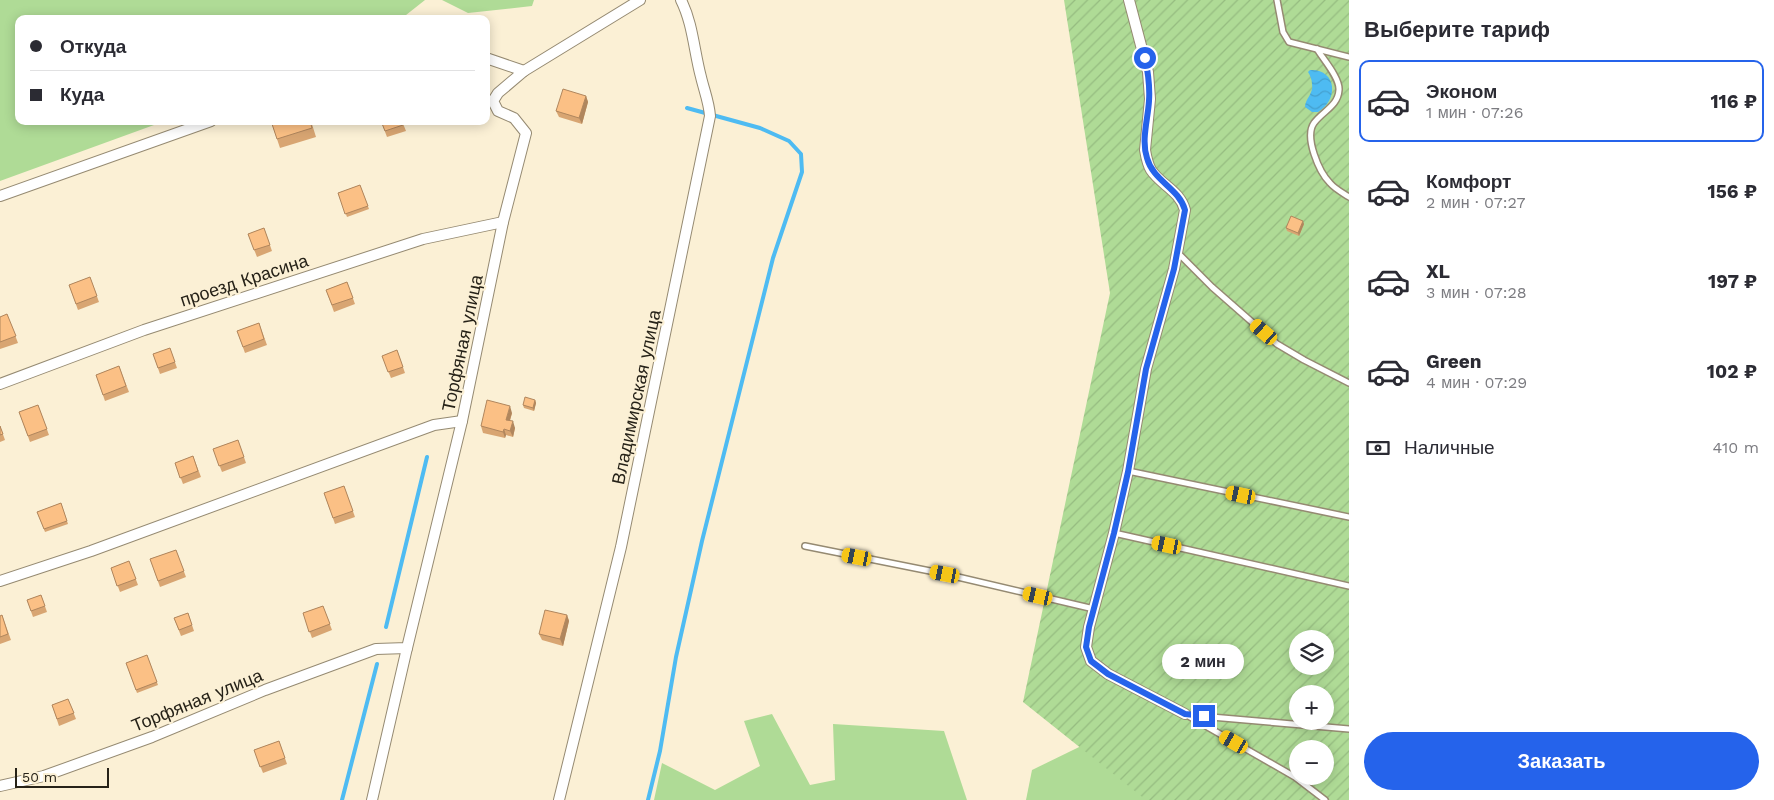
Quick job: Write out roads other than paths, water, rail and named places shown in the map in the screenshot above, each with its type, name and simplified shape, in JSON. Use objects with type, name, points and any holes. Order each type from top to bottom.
[{"type":"street","points":[[490,59],[524,70],[640,0]]},
{"type":"street","name":"Владимирская улица","points":[[559,800],[621,547],[710,116],[709,104],[701,78],[691,28],[681,0]]},
{"type":"street","points":[[1130,0],[1148,72],[1150,99],[1145,142],[1147,158],[1151,170],[1178,194],[1185,210],[1177,253],[1146,369],[1128,472],[1089,627],[1086,647],[1091,661],[1108,674],[1185,714]]},
{"type":"street","name":"Торфяная улица","points":[[372,800],[462,421],[503,222],[526,133],[514,118],[498,111],[493,101],[498,93],[524,70]]},
{"type":"street","points":[[0,196],[200,125]]},
{"type":"street","name":"проезд Красина","points":[[0,384],[144,330],[423,239],[503,222]]},
{"type":"street","points":[[0,581],[91,551],[434,425],[462,421]]},
{"type":"street","name":"Торфяная улица","points":[[0,786],[44,776],[152,738],[265,690],[376,649],[407,648]]},
{"type":"lane","points":[[1278,0],[1283,32],[1289,42],[1349,57]]},
{"type":"lane","points":[[1317,50],[1333,72],[1340,88],[1333,106],[1314,123],[1311,131],[1312,147],[1322,172],[1330,183],[1349,197]]},
{"type":"lane","points":[[1177,253],[1212,287],[1278,344],[1304,360],[1349,383]]},
{"type":"lane","points":[[1128,472],[1349,518]]},
{"type":"lane","points":[[1114,533],[1349,586]]},
{"type":"lane","points":[[805,546],[945,574],[1094,609]]},
{"type":"lane","points":[[1185,714],[1349,729]]},
{"type":"lane","points":[[1185,714],[1295,777],[1326,800]]},
{"type":"water","points":[[1310,70],[1326,74],[1332,86],[1329,100],[1325,107],[1318,112],[1312,112],[1305,107],[1312,87],[1308,72]]},
{"type":"waterway","points":[[648,800],[660,751],[676,657],[702,541],[773,258],[802,172],[801,154],[789,141],[760,128],[687,108]]},
{"type":"waterway","points":[[386,627],[427,457]]},
{"type":"waterway","points":[[342,800],[377,664]]}]
